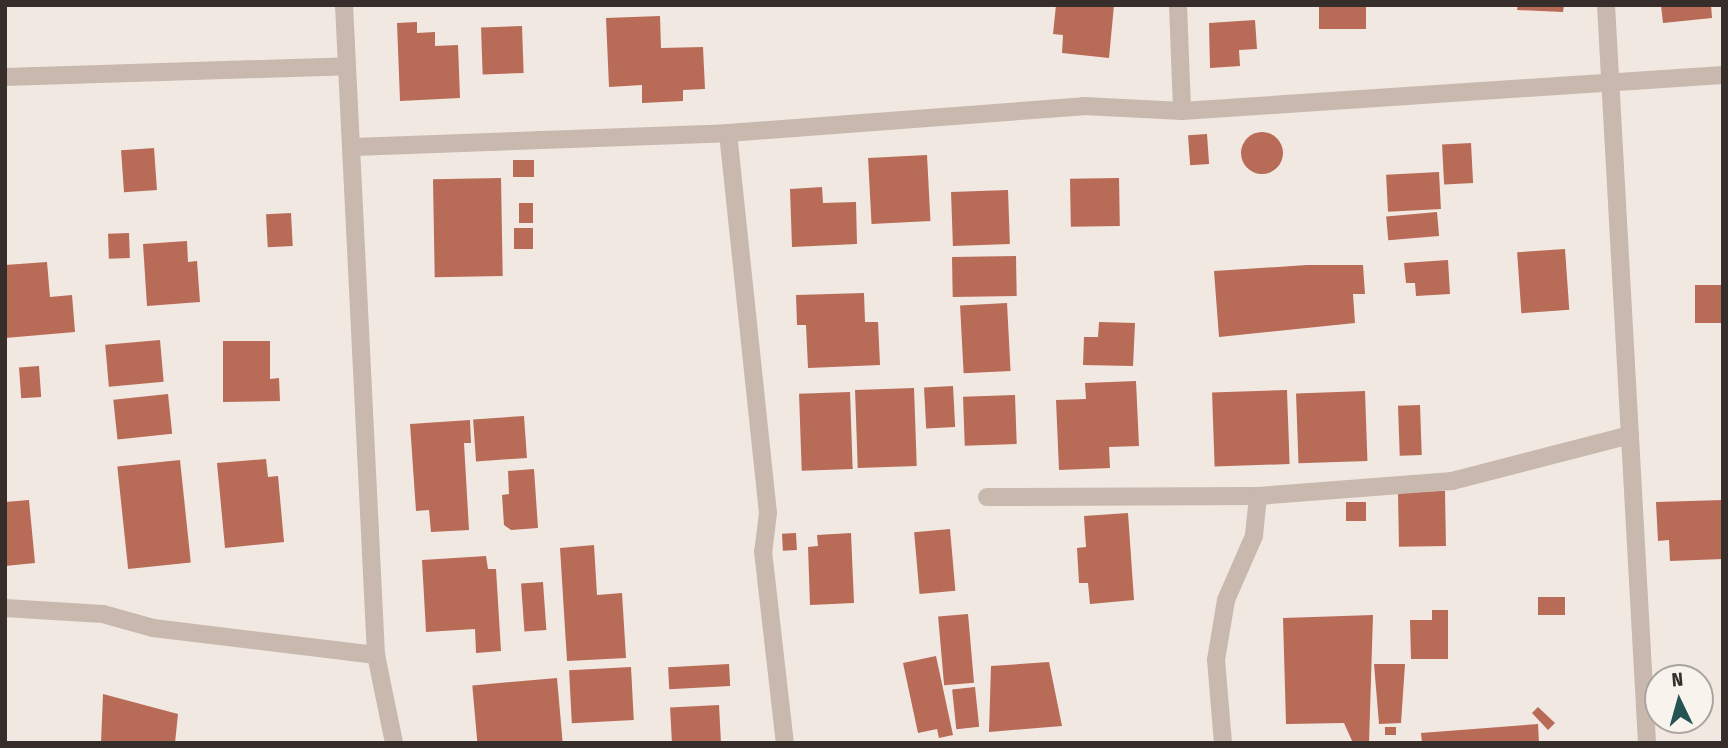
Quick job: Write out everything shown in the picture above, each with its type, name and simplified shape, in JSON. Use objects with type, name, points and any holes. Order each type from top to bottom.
[{"type":"street","points":[[344,5],[354,147],[376,655],[394,743]]},
{"type":"street","points":[[1178,5],[1182,111]]},
{"type":"street","points":[[1606,5],[1608,80],[1647,743]]},
{"type":"street","points":[[5,77],[347,66]]},
{"type":"street","points":[[354,147],[728,133],[1084,106],[1182,111],[1608,80],[1723,75]]},
{"type":"street","points":[[728,133],[768,513],[763,551],[785,743]]},
{"type":"street","points":[[987,497],[1258,496],[1452,481],[1630,435]]},
{"type":"street","points":[[1223,743],[1216,660],[1226,600],[1254,536],[1258,496]]},
{"type":"street","points":[[5,608],[103,614],[153,628],[376,655]]},
{"type":"building","points":[[1056,5],[1114,5],[1109,58],[1062,53],[1063,35],[1053,34]]},
{"type":"building","points":[[1319,5],[1366,5],[1366,29],[1319,29]]},
{"type":"building","points":[[1518,5],[1564,5],[1563,12],[1517,10]]},
{"type":"building","points":[[1661,5],[1711,5],[1712,18],[1663,23]]},
{"type":"building","points":[[660,16],[661,48],[703,47],[705,89],[683,90],[683,101],[642,103],[642,85],[609,87],[606,18]]},
{"type":"building","points":[[1255,20],[1257,49],[1239,50],[1240,66],[1210,68],[1209,23]]},
{"type":"building","points":[[417,22],[417,33],[435,32],[435,46],[458,45],[460,98],[400,101],[397,23]]},
{"type":"building","points":[[522,26],[524,73],[483,74],[481,27]]},
{"type":"building","points":[[1262,132],[1277,138],[1283,153],[1277,168],[1262,174],[1247,168],[1241,153],[1247,138]]},
{"type":"building","points":[[1207,134],[1209,164],[1190,165],[1188,135]]},
{"type":"building","points":[[1471,143],[1473,183],[1444,184],[1442,145]]},
{"type":"building","points":[[154,148],[157,190],[124,192],[121,150]]},
{"type":"building","points":[[927,155],[930,221],[872,224],[868,158]]},
{"type":"building","points":[[513,160],[534,160],[534,177],[513,177]]},
{"type":"building","points":[[1439,172],[1441,209],[1388,212],[1386,175]]},
{"type":"building","points":[[501,178],[503,276],[435,277],[433,179]]},
{"type":"building","points":[[1119,178],[1120,226],[1071,227],[1070,179]]},
{"type":"building","points":[[822,187],[823,203],[856,202],[857,244],[792,247],[790,189]]},
{"type":"building","points":[[1008,190],[1010,244],[953,246],[951,192]]},
{"type":"building","points":[[519,203],[533,203],[533,223],[519,223]]},
{"type":"building","points":[[1437,212],[1439,236],[1388,240],[1386,216]]},
{"type":"building","points":[[291,213],[293,246],[268,247],[266,214]]},
{"type":"building","points":[[514,228],[533,228],[533,249],[514,249]]},
{"type":"building","points":[[129,233],[130,258],[109,259],[108,234]]},
{"type":"building","points":[[187,241],[188,262],[197,261],[200,302],[147,306],[143,244]]},
{"type":"building","points":[[1565,249],[1569,310],[1521,313],[1517,252]]},
{"type":"building","points":[[1016,256],[1017,296],[953,297],[952,257]]},
{"type":"building","points":[[1448,260],[1450,294],[1416,296],[1415,283],[1406,283],[1404,263]]},
{"type":"building","points":[[47,262],[50,297],[72,295],[75,332],[5,338],[5,265]]},
{"type":"building","points":[[1307,265],[1363,265],[1365,294],[1353,294],[1355,323],[1219,337],[1214,271]]},
{"type":"building","points":[[1695,285],[1723,285],[1723,323],[1695,323]]},
{"type":"building","points":[[864,293],[865,322],[878,322],[880,365],[808,368],[806,325],[797,325],[796,295]]},
{"type":"building","points":[[1007,303],[1011,371],[964,373],[960,305]]},
{"type":"building","points":[[1099,322],[1135,323],[1133,366],[1083,365],[1084,337],[1098,337]]},
{"type":"building","points":[[160,340],[164,382],[109,387],[105,345]]},
{"type":"building","points":[[223,341],[270,341],[270,379],[279,378],[280,401],[223,402]]},
{"type":"building","points":[[39,366],[41,397],[21,398],[19,367]]},
{"type":"building","points":[[1136,381],[1139,446],[1109,447],[1110,468],[1059,470],[1056,400],[1086,399],[1085,383]]},
{"type":"building","points":[[953,386],[955,427],[926,428],[924,388]]},
{"type":"building","points":[[914,388],[917,466],[858,468],[855,390]]},
{"type":"building","points":[[1287,390],[1290,464],[1215,467],[1212,393]]},
{"type":"building","points":[[1365,391],[1367,461],[1298,463],[1296,393]]},
{"type":"building","points":[[850,392],[853,469],[802,471],[799,394]]},
{"type":"building","points":[[168,394],[172,434],[117,440],[113,400]]},
{"type":"building","points":[[1015,395],[1017,444],[965,446],[963,397]]},
{"type":"building","points":[[1420,405],[1422,455],[1400,456],[1398,406]]},
{"type":"building","points":[[524,416],[527,458],[476,461],[473,420]]},
{"type":"building","points":[[470,420],[471,443],[464,443],[469,530],[431,532],[429,510],[416,511],[410,424]]},
{"type":"building","points":[[266,459],[268,477],[278,476],[284,542],[225,548],[217,463]]},
{"type":"building","points":[[180,460],[191,562],[128,569],[117,467]]},
{"type":"building","points":[[534,469],[538,528],[511,530],[504,525],[502,495],[509,494],[508,471]]},
{"type":"building","points":[[1445,491],[1446,546],[1399,547],[1398,492]]},
{"type":"building","points":[[29,500],[35,563],[5,566],[5,502]]},
{"type":"building","points":[[1723,500],[1723,559],[1670,561],[1669,540],[1658,541],[1656,502]]},
{"type":"building","points":[[1346,502],[1366,502],[1366,521],[1346,521]]},
{"type":"building","points":[[1128,513],[1134,600],[1090,604],[1088,583],[1079,583],[1077,548],[1086,547],[1084,516]]},
{"type":"building","points":[[950,529],[955,591],[920,594],[914,532]]},
{"type":"building","points":[[796,533],[797,550],[783,551],[782,534]]},
{"type":"building","points":[[851,533],[854,603],[810,605],[808,547],[818,546],[817,535]]},
{"type":"building","points":[[594,545],[597,595],[622,593],[626,658],[567,661],[560,548]]},
{"type":"building","points":[[486,556],[488,569],[496,569],[501,651],[476,653],[475,629],[426,632],[422,560]]},
{"type":"building","points":[[543,582],[546,630],[524,631],[521,584]]},
{"type":"building","points":[[1538,597],[1565,597],[1565,615],[1538,615]]},
{"type":"building","points":[[1432,610],[1448,610],[1448,659],[1411,659],[1410,620],[1432,620]]},
{"type":"building","points":[[968,614],[974,683],[944,685],[938,617]]},
{"type":"building","points":[[1373,615],[1369,743],[1353,743],[1344,723],[1286,724],[1283,618]]},
{"type":"building","points":[[936,656],[953,735],[939,738],[937,729],[918,733],[903,663]]},
{"type":"building","points":[[1049,662],[1062,726],[989,732],[991,666]]},
{"type":"building","points":[[729,664],[730,686],[669,689],[668,667]]},
{"type":"building","points":[[1374,664],[1405,664],[1401,723],[1379,724]]},
{"type":"building","points":[[631,667],[634,720],[572,723],[569,670]]},
{"type":"building","points":[[557,678],[563,743],[477,743],[472,685]]},
{"type":"building","points":[[975,687],[979,727],[956,729],[952,689]]},
{"type":"building","points":[[103,694],[178,714],[175,743],[101,743]]},
{"type":"building","points":[[719,705],[721,743],[672,743],[670,708]]},
{"type":"building","points":[[1538,707],[1555,723],[1548,730],[1532,713]]},
{"type":"building","points":[[1538,724],[1539,743],[1422,743],[1421,733]]},
{"type":"building","points":[[1385,727],[1396,727],[1396,735],[1385,735]]}]
